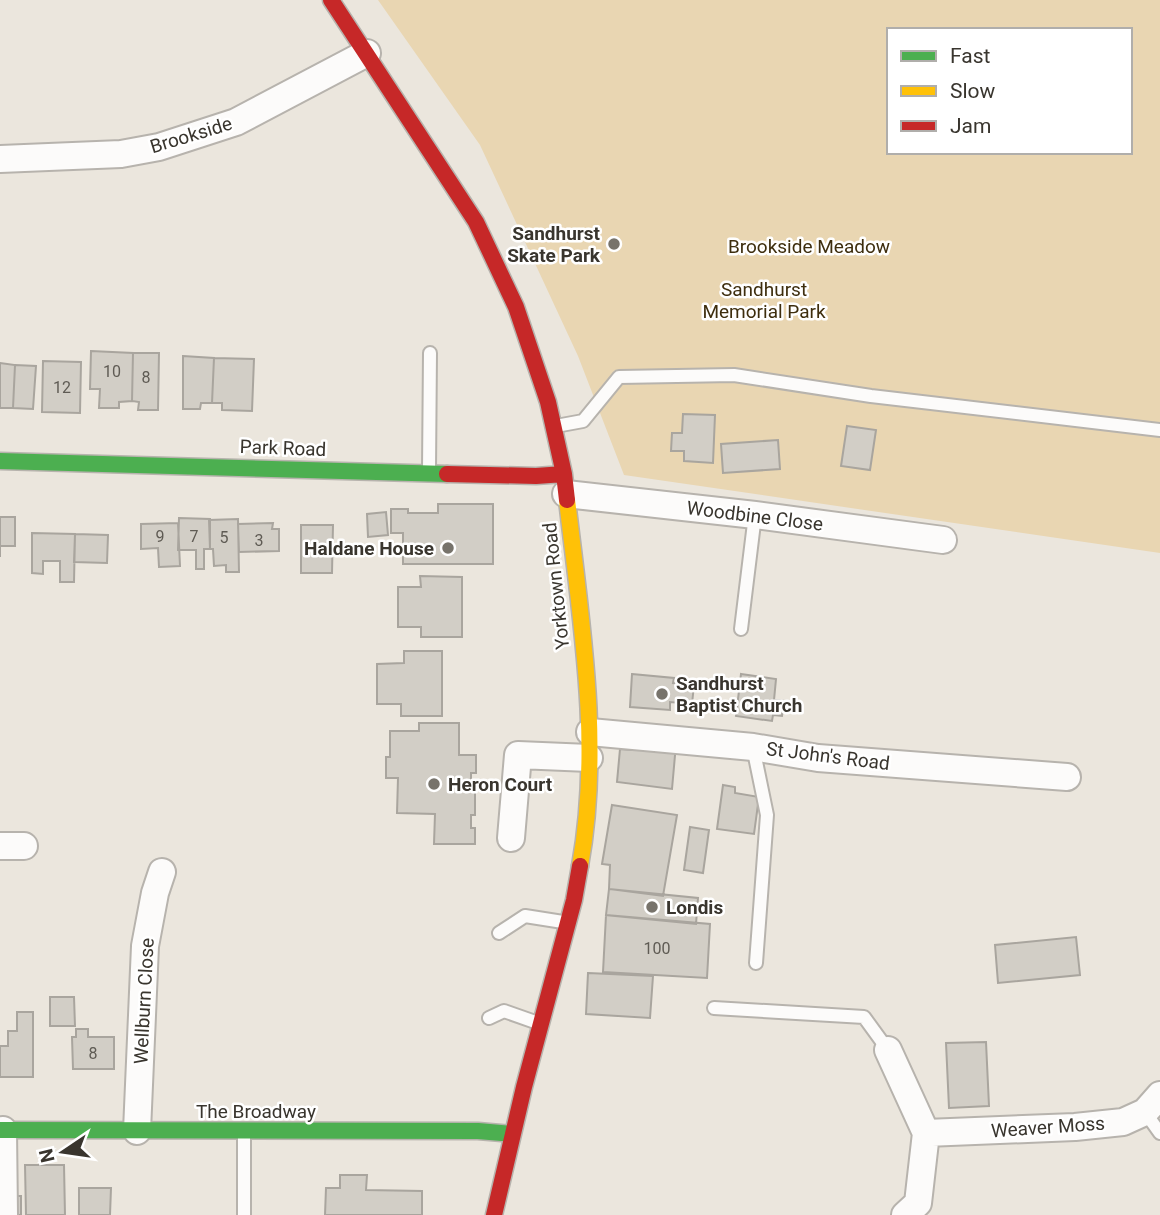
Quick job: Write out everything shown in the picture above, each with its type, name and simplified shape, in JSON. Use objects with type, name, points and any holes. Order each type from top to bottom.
[{"type":"main road","name":"Yorktown Road","points":[[331,0],[476,222],[516,307],[555,427],[565,484],[583,634],[590,732],[583,844],[568,923],[512,1134],[494,1215]]},
{"type":"main road","name":"Park Road","points":[[0,461],[536,476],[565,484]]},
{"type":"main road","name":"The Broadway","points":[[1,1130],[478,1131],[512,1134]]},
{"type":"street","name":"Brookside","points":[[0,159],[121,154],[159,147],[236,122],[367,53]]},
{"type":"street","name":"Woodbine Close","points":[[565,484],[755,515],[943,540]]},
{"type":"street","name":"St John's Road","points":[[590,732],[753,747],[818,758],[1067,777]]},
{"type":"street","points":[[511,838],[518,755],[589,758]]},
{"type":"street","name":"Wellburn Close","points":[[137,1132],[145,946],[155,893],[162,872]]},
{"type":"street","points":[[888,1050],[926,1133],[918,1203],[905,1215]]},
{"type":"street","name":"Weaver Moss","points":[[926,1133],[1075,1127],[1123,1122],[1153,1104]]},
{"type":"street","points":[[1,1130],[4,1215]]},
{"type":"lane","points":[[429,473],[430,353]]},
{"type":"lane","points":[[555,427],[583,421],[619,376],[734,375],[871,396],[1160,430]]},
{"type":"lane","points":[[741,629],[755,515]]},
{"type":"lane","points":[[753,747],[767,815],[756,963]]},
{"type":"lane","points":[[499,933],[525,916],[568,923]]},
{"type":"lane","points":[[714,1008],[864,1017],[888,1050]]},
{"type":"lane","points":[[489,1018],[504,1012],[542,1024]]},
{"type":"lane","points":[[1153,1104],[1160,1133]]},
{"type":"lane","points":[[244,1132],[244,1215]]},
{"type":"green space","name":"Sandhurst Memorial Park","points":[[378,0],[1160,0],[1160,553],[624,475],[578,356],[480,145]]},
{"type":"building","points":[[91,351],[133,353],[132,401],[119,402],[119,408],[99,408],[100,389],[90,389]]},
{"type":"building","points":[[133,353],[159,353],[158,410],[138,410],[139,402],[132,401]]},
{"type":"building","points":[[183,356],[214,358],[212,403],[201,403],[200,409],[183,409]]},
{"type":"building","points":[[214,358],[254,359],[252,411],[222,410],[222,403],[212,403]]},
{"type":"building","points":[[43,361],[81,362],[80,413],[42,412]]},
{"type":"building","points":[[0,363],[15,365],[13,408],[0,408]]},
{"type":"building","points":[[15,365],[36,366],[33,409],[13,408]]},
{"type":"building","points":[[683,414],[715,415],[713,463],[684,461],[684,451],[671,451],[672,433],[682,433]]},
{"type":"building","points":[[847,426],[876,430],[870,470],[841,466]]},
{"type":"building","points":[[778,440],[780,469],[723,473],[721,444]]},
{"type":"building","name":"Haldane House","points":[[438,504],[493,504],[493,564],[403,564],[403,533],[391,533],[391,509],[408,509],[408,513],[438,513]]},
{"type":"building","points":[[386,512],[388,535],[368,537],[367,514]]},
{"type":"building","points":[[0,517],[15,517],[15,546],[0,546]]},
{"type":"building","points":[[179,518],[210,519],[210,549],[204,549],[204,569],[196,569],[196,550],[178,550]]},
{"type":"building","points":[[238,519],[239,572],[226,572],[226,565],[214,566],[213,549],[210,549],[209,520]]},
{"type":"building","points":[[178,523],[180,566],[159,567],[158,548],[141,549],[141,524]]},
{"type":"building","points":[[273,523],[272,529],[279,529],[279,551],[239,552],[238,524]]},
{"type":"building","points":[[301,525],[333,525],[332,573],[301,573]]},
{"type":"building","points":[[32,533],[75,534],[74,582],[60,582],[60,561],[43,561],[43,574],[32,573]]},
{"type":"building","points":[[75,534],[108,535],[107,563],[74,562]]},
{"type":"building","points":[[420,576],[462,577],[462,637],[421,637],[421,627],[398,627],[398,587],[421,587]]},
{"type":"building","points":[[404,651],[442,651],[442,716],[401,716],[401,704],[377,704],[377,664],[404,663]]},
{"type":"building","name":"Sandhurst Baptist Church","points":[[632,674],[674,678],[673,683],[694,685],[692,704],[670,702],[670,710],[630,707]]},
{"type":"building","points":[[741,674],[776,679],[774,700],[784,701],[782,716],[773,715],[772,721],[736,716]]},
{"type":"building","name":"Heron Court","points":[[419,723],[459,723],[459,755],[476,755],[476,773],[471,773],[471,791],[475,791],[475,815],[471,815],[471,828],[475,828],[475,844],[434,844],[435,814],[397,813],[398,778],[386,778],[386,757],[390,757],[390,731],[419,731]]},
{"type":"building","points":[[632,739],[676,744],[672,789],[617,782],[620,749],[631,750]]},
{"type":"building","points":[[723,785],[735,787],[735,793],[759,797],[754,834],[717,829]]},
{"type":"building","points":[[612,805],[677,815],[663,896],[609,889],[610,865],[602,864]]},
{"type":"building","points":[[690,827],[709,830],[703,873],[684,870]]},
{"type":"building","name":"Londis","points":[[609,889],[698,898],[696,924],[606,915]]},
{"type":"building","points":[[606,915],[710,924],[707,978],[603,972]]},
{"type":"building","points":[[1076,937],[1080,975],[998,983],[995,945]]},
{"type":"building","points":[[588,973],[653,976],[650,1018],[586,1014]]},
{"type":"building","points":[[50,997],[74,997],[75,1026],[50,1026]]},
{"type":"building","points":[[17,1012],[33,1012],[33,1077],[0,1077],[0,1046],[8,1046],[8,1031],[17,1031]]},
{"type":"building","points":[[76,1029],[88,1029],[88,1037],[114,1037],[114,1069],[73,1069],[72,1037],[76,1037]]},
{"type":"building","points":[[986,1042],[989,1106],[949,1108],[946,1043]]},
{"type":"building","points":[[25,1165],[64,1165],[65,1215],[26,1215]]},
{"type":"building","points":[[340,1175],[367,1175],[366,1190],[422,1191],[422,1215],[325,1215],[326,1188],[340,1188]]},
{"type":"building","points":[[79,1188],[111,1188],[110,1215],[79,1215]]},
{"type":"building","points":[[10,1196],[21,1196],[21,1215],[11,1215]]},
{"type":"traffic: fast","points":[[0,461],[447,474]]},
{"type":"traffic: fast","points":[[0,1130],[478,1131],[512,1134]]},
{"type":"traffic: slow","points":[[567,500],[583,637],[589,729],[589,775],[580,866]]},
{"type":"traffic: jam","points":[[331,0],[476,222],[516,307],[548,402],[567,500]]},
{"type":"traffic: jam","points":[[447,474],[564,474]]},
{"type":"traffic: jam","points":[[494,1215],[524,1087],[574,900],[580,866]]},
{"type":"place","name":"Sandhurst Skate Park","points":[[614,244]]},
{"type":"place","name":"Haldane House","points":[[448,548]]},
{"type":"place","name":"Sandhurst Baptist Church","points":[[662,694]]},
{"type":"place","name":"Heron Court","points":[[434,784]]},
{"type":"place","name":"Londis","points":[[652,907]]},
{"type":"park label","name":"Brookside Meadow","points":[[809,246]]}]
